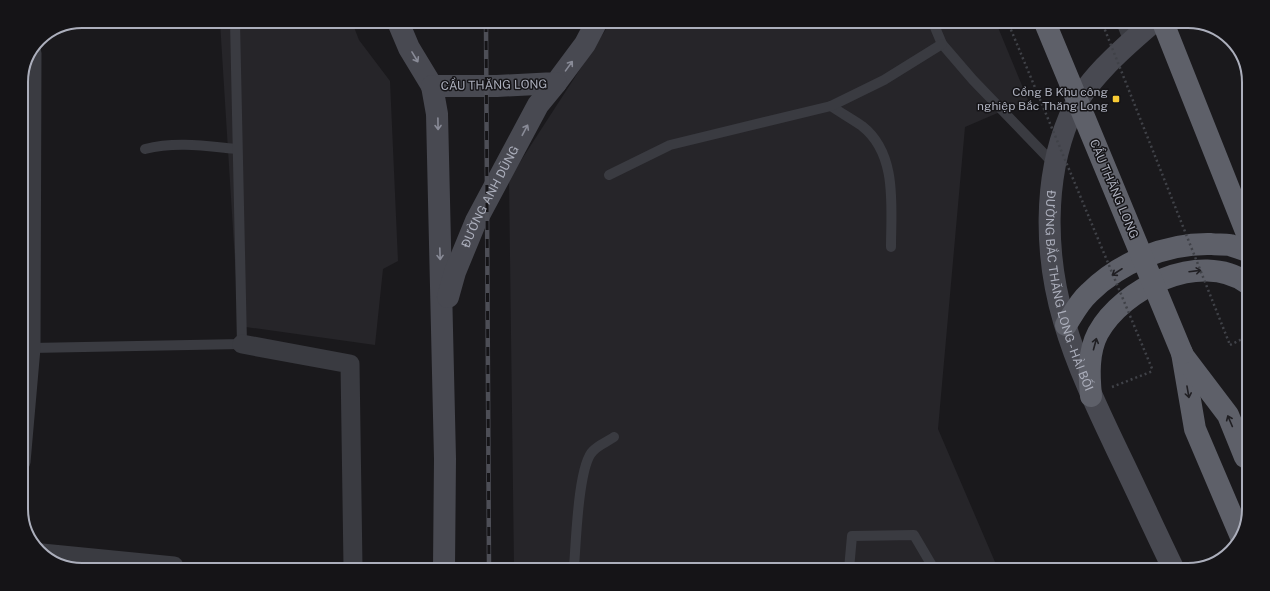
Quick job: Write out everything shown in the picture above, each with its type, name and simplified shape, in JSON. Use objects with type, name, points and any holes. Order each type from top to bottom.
[{"type":"highway","name":"CẦU THĂNG LONG","points":[[1047,28],[1182,353]]},
{"type":"highway","points":[[1165,28],[1242,221]]},
{"type":"highway","points":[[1066,325],[1076,307],[1089,292],[1120,269],[1154,253],[1176,247],[1202,244],[1229,245],[1242,249]]},
{"type":"highway","points":[[1091,396],[1089,368],[1098,334],[1108,320],[1127,301],[1146,286],[1194,271],[1217,270],[1242,281]]},
{"type":"highway","points":[[1182,353],[1228,415],[1242,450]]},
{"type":"highway","points":[[1182,353],[1195,429],[1238,530]]},
{"type":"main road","name":"CẦU THĂNG LONG","points":[[401,28],[409,48],[432,86],[497,86],[556,83],[585,44],[593,28]]},
{"type":"main road","name":"ĐƯỜNG BẮC THĂNG LONG - HẢI BỐI","points":[[1142,28],[1130,33],[1082,96],[1069,117],[1054,164],[1050,234],[1055,278],[1066,325],[1091,396],[1171,563]]},
{"type":"main road","name":"ĐƯỜNG ANH DŨNG","points":[[443,319],[455,272],[476,221],[538,105],[556,83]]},
{"type":"main road","name":"ĐƯỜNG ANH DŨNG","points":[[432,86],[438,114],[445,459],[444,563]]},
{"type":"street","points":[[28,118],[31,65]]},
{"type":"street","points":[[28,278],[31,348],[28,382]]},
{"type":"street","points":[[242,344],[350,364],[353,563]]},
{"type":"street","points":[[52,554],[144,563]]},
{"type":"lane","points":[[31,348],[242,344],[235,28]]},
{"type":"lane","points":[[936,28],[942,44],[973,80],[1054,164]]},
{"type":"lane","points":[[609,175],[670,145],[831,106],[884,80],[942,44]]},
{"type":"lane","points":[[831,106],[863,126],[876,142],[886,161],[891,192],[891,247]]},
{"type":"lane","points":[[145,149],[158,146],[187,144],[237,149]]},
{"type":"lane","points":[[574,563],[582,482],[587,460],[593,451],[614,438]]},
{"type":"lane","points":[[850,563],[852,536],[914,536],[930,563]]},
{"type":"path","points":[[1010,28],[1153,371],[1091,396]]},
{"type":"path","points":[[1104,28],[1230,345],[1242,339]]},
{"type":"shaded area","points":[[220,28],[354,28],[359,40],[390,81],[398,261],[383,269],[375,345],[239,326]]},
{"type":"shaded area","points":[[607,28],[998,28],[1028,100],[965,127],[938,429],[995,563],[514,563],[509,179]]},
{"type":"railway","points":[[486,28],[489,563]]},
{"type":"place","name":"Cổng B Khu công nghiệp Bắc Thăng Long","points":[[1116,99]]}]
